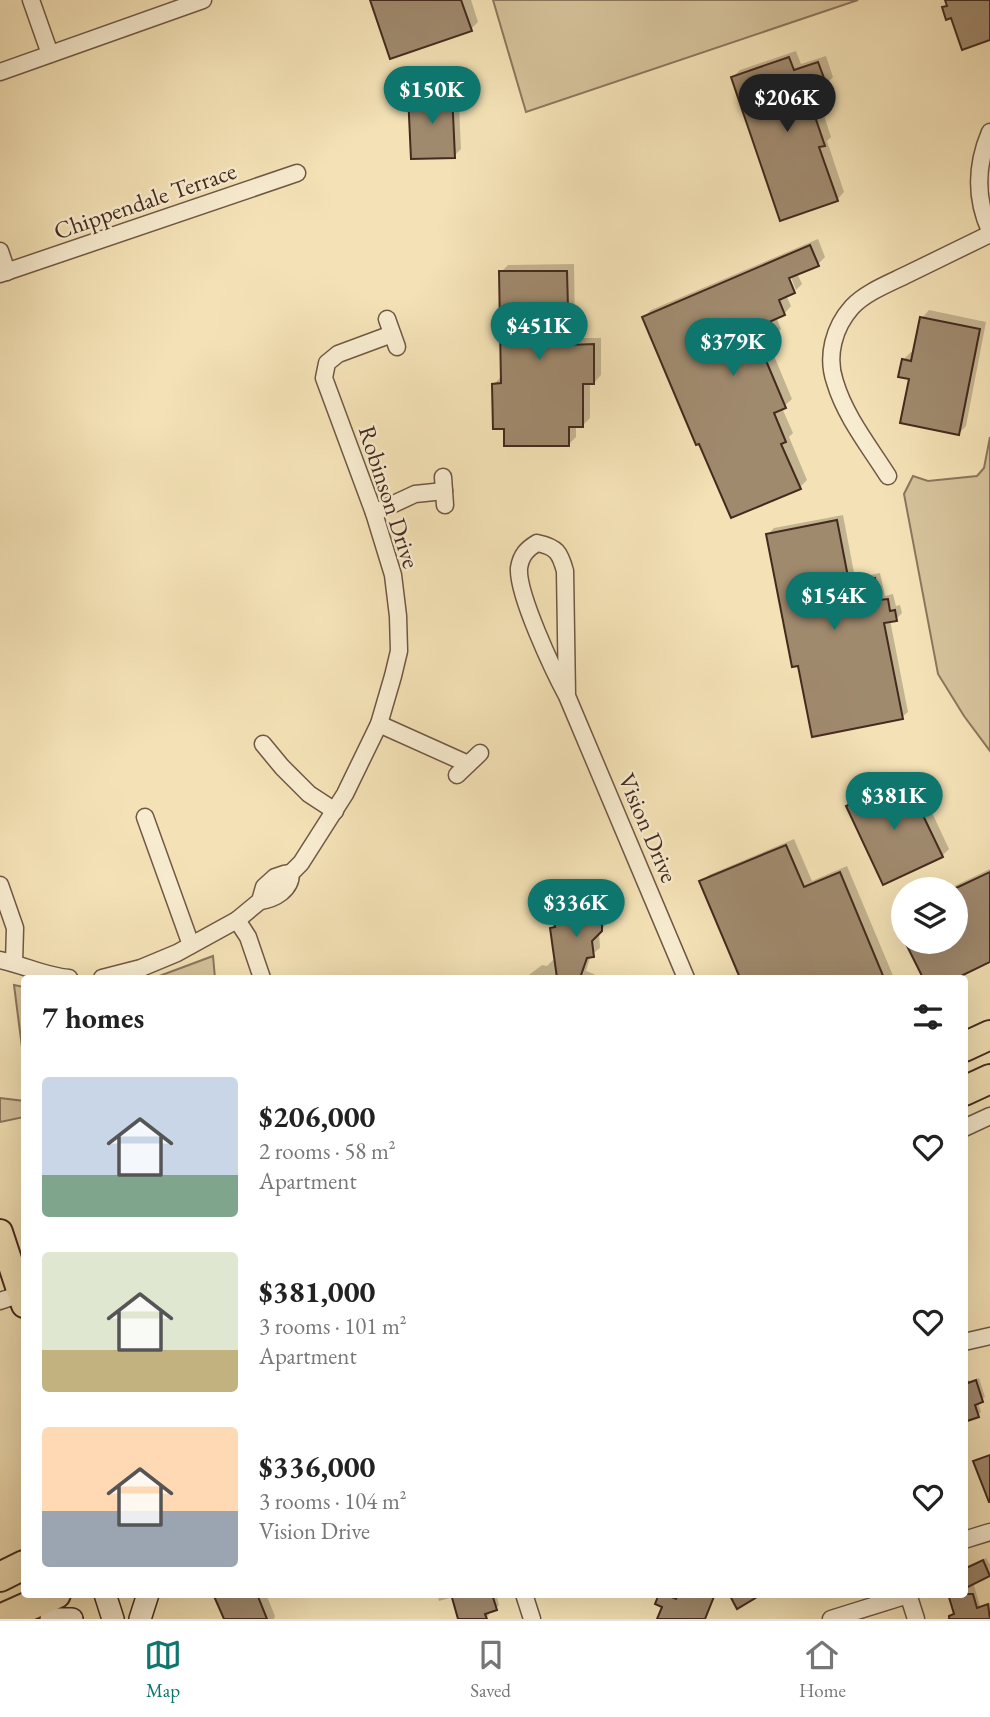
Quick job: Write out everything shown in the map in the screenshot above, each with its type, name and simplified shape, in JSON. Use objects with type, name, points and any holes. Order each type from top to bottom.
[{"type":"highway","points":[[968,1045],[990,1035]]},
{"type":"highway","points":[[968,1089],[990,1079]]},
{"type":"highway","points":[[0,1577],[21,1566]]},
{"type":"highway","points":[[15,1617],[49,1598]]},
{"type":"main road","points":[[0,1231],[15,1300]]},
{"type":"main road","points":[[105,1598],[113,1619]]},
{"type":"main road","points":[[133,1598],[140,1619]]},
{"type":"main road","points":[[140,1619],[147,1598]]},
{"type":"main road","points":[[51,1619],[72,1619]]},
{"type":"street","points":[[31,0],[50,54]]},
{"type":"street","points":[[0,72],[203,0]]},
{"type":"street","points":[[888,476],[848,412],[832,373],[831,351],[846,315],[860,300],[990,233],[980,202],[979,174],[983,150],[990,132]]},
{"type":"street","name":"Chippendale Terrace","points":[[0,251],[4,273],[297,173]]},
{"type":"street","name":"Robinson Drive","points":[[114,975],[141,968],[177,953],[237,920],[260,901],[270,900],[288,886],[292,879],[291,873],[301,863],[345,794],[379,724],[399,652],[393,575],[374,513],[324,378],[327,363],[338,354],[392,333]]},
{"type":"street","points":[[374,513],[415,494],[444,491]]},
{"type":"street","name":"Vision Drive","points":[[567,696],[565,571],[561,557],[550,545],[537,543],[523,554],[519,570],[526,603],[685,975]]},
{"type":"street","points":[[379,724],[469,764]]},
{"type":"street","points":[[263,744],[309,794],[334,811]]},
{"type":"street","points":[[144,817],[191,945]]},
{"type":"street","points":[[0,885],[15,928],[7,961],[47,975]]},
{"type":"street","points":[[237,920],[248,937],[261,975]]},
{"type":"street","points":[[968,1126],[990,1116]]},
{"type":"street","points":[[968,1341],[990,1336]]},
{"type":"street","points":[[968,1539],[990,1532]]},
{"type":"street","points":[[525,1598],[532,1619]]},
{"type":"street","points":[[831,1619],[898,1598]]},
{"type":"street","points":[[909,1598],[916,1619]]},
{"type":"shaded area","points":[[493,0],[858,0],[526,112]]},
{"type":"shaded area","points":[[990,437],[990,751],[938,674],[904,494],[913,476],[928,481],[977,476],[984,468]]},
{"type":"shaded area","points":[[213,956],[215,975],[162,975]]},
{"type":"shaded area","points":[[14,985],[21,986],[21,1040]]},
{"type":"shaded area","points":[[0,1098],[21,1101],[21,1118],[0,1122]]},
{"type":"building","points":[[370,0],[461,0],[472,31],[390,59]]},
{"type":"building","points":[[945,0],[990,0],[990,40],[962,50],[951,18],[946,20],[942,7],[947,6]]},
{"type":"building","points":[[789,57],[794,70],[818,62],[827,86],[807,93],[825,146],[819,147],[838,201],[780,221],[731,77]]},
{"type":"building","points":[[452,92],[455,158],[411,159],[408,94]]},
{"type":"building","points":[[810,245],[819,266],[789,278],[795,293],[779,300],[785,315],[769,322],[775,338],[759,344],[786,408],[774,413],[786,442],[781,444],[801,489],[731,518],[699,444],[696,445],[642,317]]},
{"type":"building","points":[[499,271],[567,271],[569,345],[594,344],[594,384],[583,384],[583,427],[569,427],[569,446],[504,446],[504,429],[493,429],[492,384],[501,383]]},
{"type":"building","points":[[920,317],[980,329],[959,435],[900,423],[909,379],[898,377],[902,359],[911,361]]},
{"type":"building","points":[[837,520],[849,582],[875,578],[879,600],[888,599],[890,611],[895,610],[897,621],[884,623],[903,719],[812,737],[798,666],[792,667],[766,534]]},
{"type":"building","points":[[905,778],[943,857],[900,877],[891,877],[891,881],[883,885],[846,806]]},
{"type":"building","points":[[786,845],[804,887],[840,872],[883,975],[739,975],[699,881]]},
{"type":"building","points":[[990,872],[990,962],[963,975],[922,975],[911,954],[968,954],[968,882]]},
{"type":"building","points":[[580,894],[600,903],[602,931],[592,941],[594,957],[587,958],[581,975],[557,975],[550,928],[555,927],[554,922],[578,918]]},
{"type":"building","points":[[976,1380],[983,1402],[975,1405],[979,1417],[968,1421],[968,1383]]},
{"type":"building","points":[[990,1455],[990,1502],[989,1502],[973,1461]]},
{"type":"building","points":[[983,1560],[990,1576],[968,1587],[968,1567]]},
{"type":"building","points":[[968,1594],[973,1594],[977,1608],[988,1604],[990,1619],[949,1619],[949,1616],[954,1614],[949,1598],[968,1598]]},
{"type":"building","points":[[215,1598],[259,1598],[267,1619],[224,1619]]},
{"type":"building","points":[[452,1598],[493,1598],[497,1610],[485,1614],[487,1619],[458,1619]]},
{"type":"building","points":[[657,1598],[713,1598],[705,1619],[657,1619],[662,1607],[655,1604]]},
{"type":"building","points":[[731,1598],[755,1598],[737,1609]]}]
